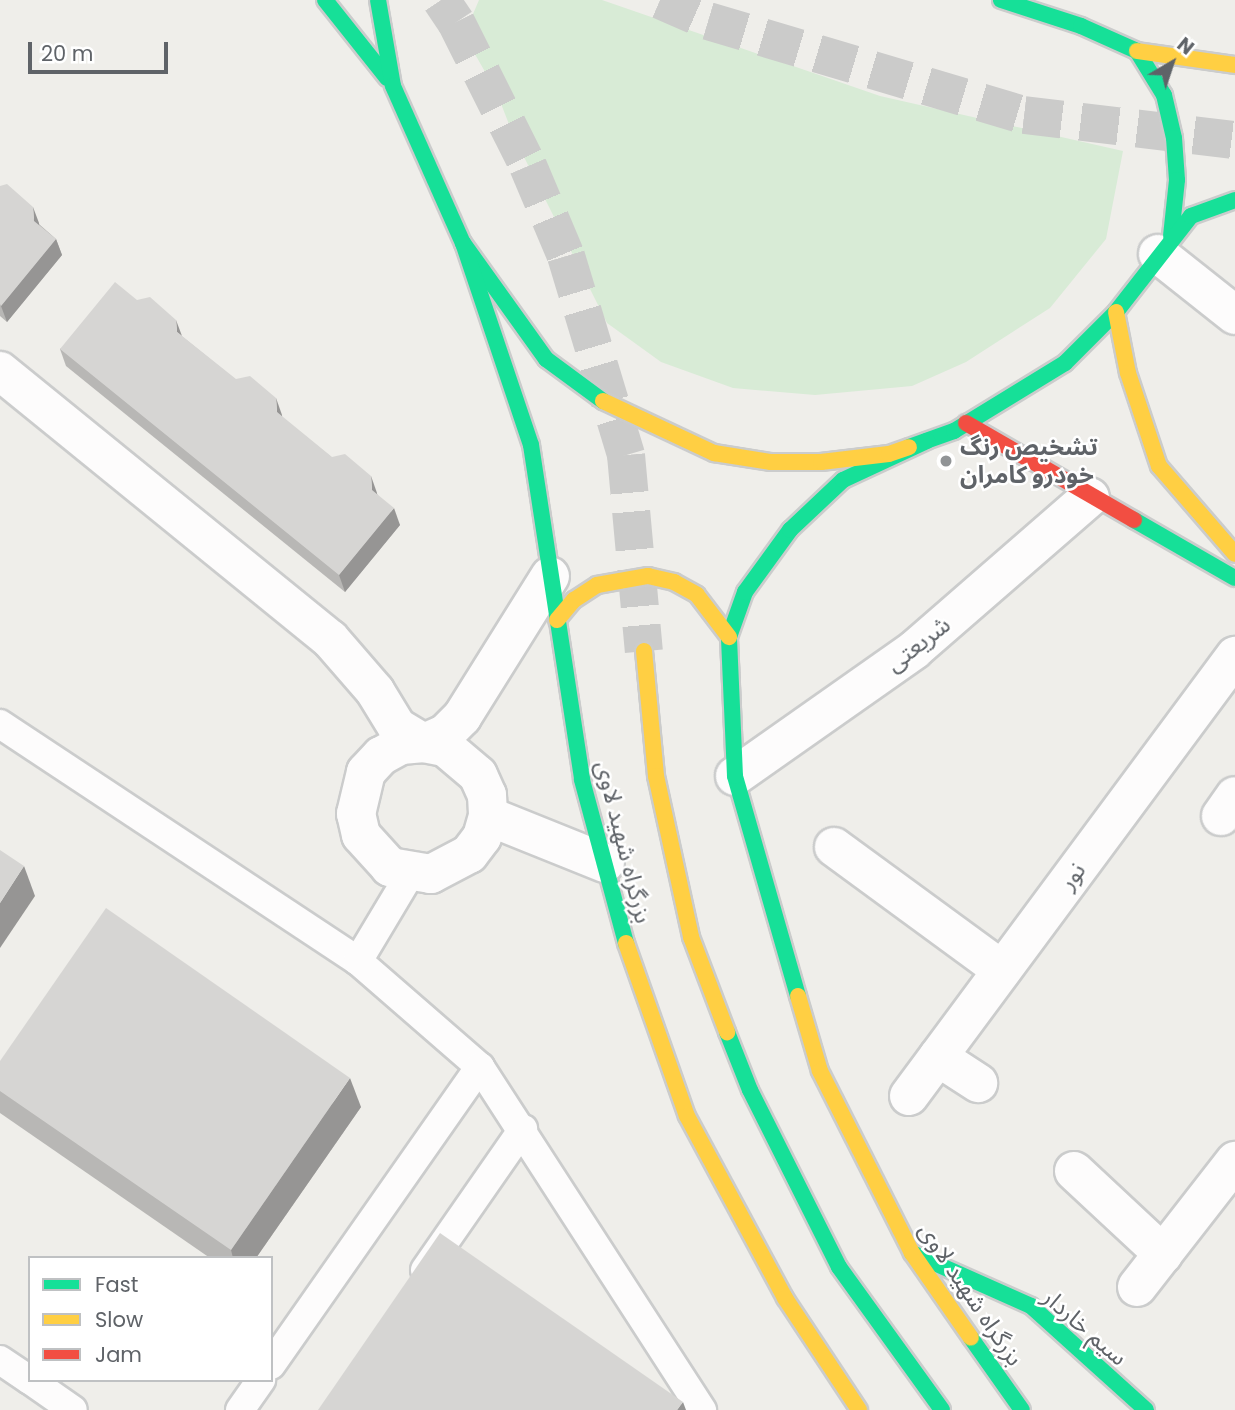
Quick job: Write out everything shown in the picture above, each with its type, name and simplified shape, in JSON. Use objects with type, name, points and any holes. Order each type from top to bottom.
[{"type":"main road","points":[[325,0],[393,86]]},
{"type":"main road","points":[[378,0],[393,86],[463,243],[546,359],[592,396],[714,453],[771,462],[821,462],[889,454],[927,441],[966,423],[1065,363],[1116,312],[1165,245],[1191,216],[1235,200]]},
{"type":"main road","points":[[1000,0],[1081,26],[1137,51],[1235,65]]},
{"type":"main road","points":[[1137,51],[1164,95],[1174,138],[1177,180],[1165,245]]},
{"type":"main road","name":"بزرگراه شهید لاوی","points":[[463,243],[531,445],[582,780],[632,963],[687,1116],[785,1298],[859,1410]]},
{"type":"main road","points":[[1116,312],[1128,373],[1158,466],[1235,554]]},
{"type":"main road","points":[[966,423],[1090,498],[1235,578]]},
{"type":"main road","name":"بزرگراه شهید لاوی","points":[[927,441],[843,480],[790,530],[745,592],[729,637],[734,776],[820,1070],[912,1253],[1022,1410]]},
{"type":"main road","points":[[557,620],[574,600],[597,585],[648,576],[674,582],[697,595],[729,637]]},
{"type":"main road","points":[[644,652],[656,776],[691,937],[750,1090],[839,1267],[942,1410]]},
{"type":"main road","name":"سیم خاردار","points":[[912,1253],[1031,1306],[1146,1410]]},
{"type":"street","points":[[1165,245],[1235,315]]},
{"type":"street","points":[[0,371],[330,639],[375,691],[397,727],[424,743]]},
{"type":"street","name":"شریعتی","points":[[734,776],[914,650],[1090,498]]},
{"type":"street","points":[[424,743],[446,733],[463,718],[550,576]]},
{"type":"street","name":"نور","points":[[909,1096],[1235,656]]},
{"type":"street","points":[[424,743],[445,747],[464,759],[487,795],[488,816],[482,837],[470,855],[431,874],[410,874],[390,867],[361,835],[356,814],[358,793],[366,772],[381,756],[401,745],[424,743]]},
{"type":"street","points":[[488,816],[605,863]]},
{"type":"street","points":[[834,847],[1002,970]]},
{"type":"street","points":[[937,1057],[978,1083]]},
{"type":"street","points":[[1137,1287],[1235,1161]]},
{"type":"street","points":[[1074,1171],[1163,1254]]},
{"type":"lane","points":[[0,724],[358,961],[480,1067],[523,1129],[702,1410]]},
{"type":"lane","points":[[358,961],[410,874]]},
{"type":"lane","points":[[273,1362],[480,1067]]},
{"type":"lane","points":[[406,1297],[523,1129]]},
{"type":"lane","points":[[0,1360],[28,1379]]},
{"type":"lane","points":[[33,1382],[73,1410]]},
{"type":"lane","points":[[240,1410],[260,1382]]},
{"type":"green space","points":[[479,0],[602,0],[880,96],[1123,151],[1106,239],[1050,308],[966,362],[912,386],[815,395],[733,388],[661,362],[607,323],[514,137],[496,91],[464,35]]},
{"type":"building","points":[[7,184],[33,207],[34,221],[56,239],[1,306],[0,186]]},
{"type":"building","points":[[115,282],[137,300],[150,297],[176,320],[177,332],[236,379],[250,376],[276,398],[277,412],[332,457],[345,454],[371,476],[372,490],[394,508],[339,575],[60,349]]},
{"type":"building","points":[[0,850],[24,866],[0,903]]},
{"type":"building","points":[[106,908],[350,1078],[231,1250],[0,1091],[0,1061]]},
{"type":"building","points":[[440,1233],[683,1402],[677,1410],[318,1410]]},
{"type":"tunnel","points":[[441,0],[456,22],[528,166],[566,256],[626,455],[644,651]]},
{"type":"tunnel","points":[[660,0],[708,21],[1024,115],[1235,140]]},
{"type":"traffic: fast","points":[[325,0],[387,78]]},
{"type":"traffic: fast","points":[[378,0],[393,86],[463,243],[546,359],[603,401]]},
{"type":"traffic: fast","points":[[1001,0],[1081,26],[1137,51],[1164,95],[1174,138],[1177,180],[1171,236]]},
{"type":"traffic: fast","points":[[909,447],[954,431],[1065,363],[1116,312],[1191,216],[1235,200]]},
{"type":"traffic: fast","points":[[463,243],[531,445],[582,780],[626,943]]},
{"type":"traffic: fast","points":[[798,996],[735,776],[729,637],[745,592],[790,530],[843,480],[927,441]]},
{"type":"traffic: fast","points":[[1134,520],[1235,578]]},
{"type":"traffic: fast","points":[[727,1032],[750,1090],[839,1267],[942,1410]]},
{"type":"traffic: fast","points":[[912,1253],[1031,1306],[1146,1410]]},
{"type":"traffic: fast","points":[[971,1338],[1022,1410]]},
{"type":"traffic: slow","points":[[1137,51],[1235,65]]},
{"type":"traffic: slow","points":[[1116,312],[1128,373],[1159,466],[1235,554]]},
{"type":"traffic: slow","points":[[603,401],[714,453],[771,462],[821,462],[889,454],[909,447]]},
{"type":"traffic: slow","points":[[557,620],[574,600],[597,585],[648,576],[674,582],[697,595],[729,637]]},
{"type":"traffic: slow","points":[[644,651],[656,776],[691,937],[727,1032]]},
{"type":"traffic: slow","points":[[626,943],[687,1116],[785,1298],[859,1410]]},
{"type":"traffic: slow","points":[[798,996],[820,1071],[912,1253],[971,1338]]},
{"type":"traffic: jam","points":[[966,423],[1134,520]]},
{"type":"place","name":"تشخیص رنگ خودرو کامران","points":[[946,461]]}]
